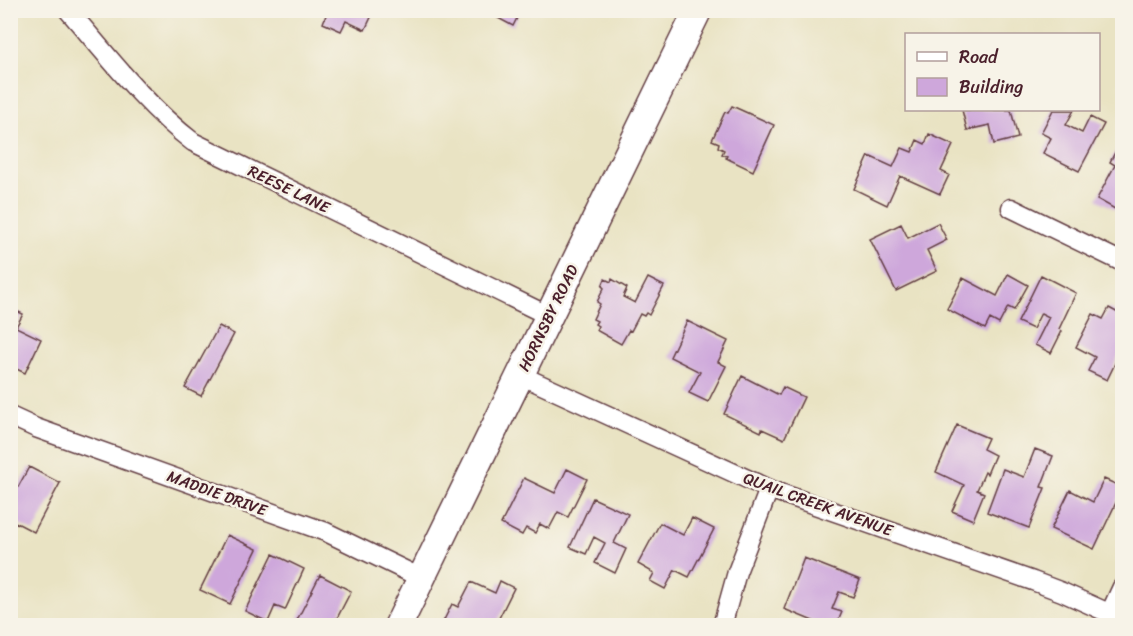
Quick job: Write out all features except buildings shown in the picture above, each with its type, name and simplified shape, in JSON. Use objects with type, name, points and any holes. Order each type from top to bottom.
[{"type":"street","name":"REESE LANE","points":[[68,10],[143,97],[170,124],[193,142],[549,316]]},
{"type":"street","name":"HORNSBY ROAD","points":[[398,626],[698,10]]},
{"type":"street","points":[[1011,208],[1122,262]]},
{"type":"street","name":"QUAIL CREEK AVENUE","points":[[520,375],[769,489],[1033,581],[1116,616]]},
{"type":"street","name":"MADDIE DRIVE","points":[[10,416],[36,428],[326,532],[420,578]]},
{"type":"street","points":[[722,626],[737,572],[769,489]]},
{"type":"street","points":[[1116,616],[1122,587]]}]
